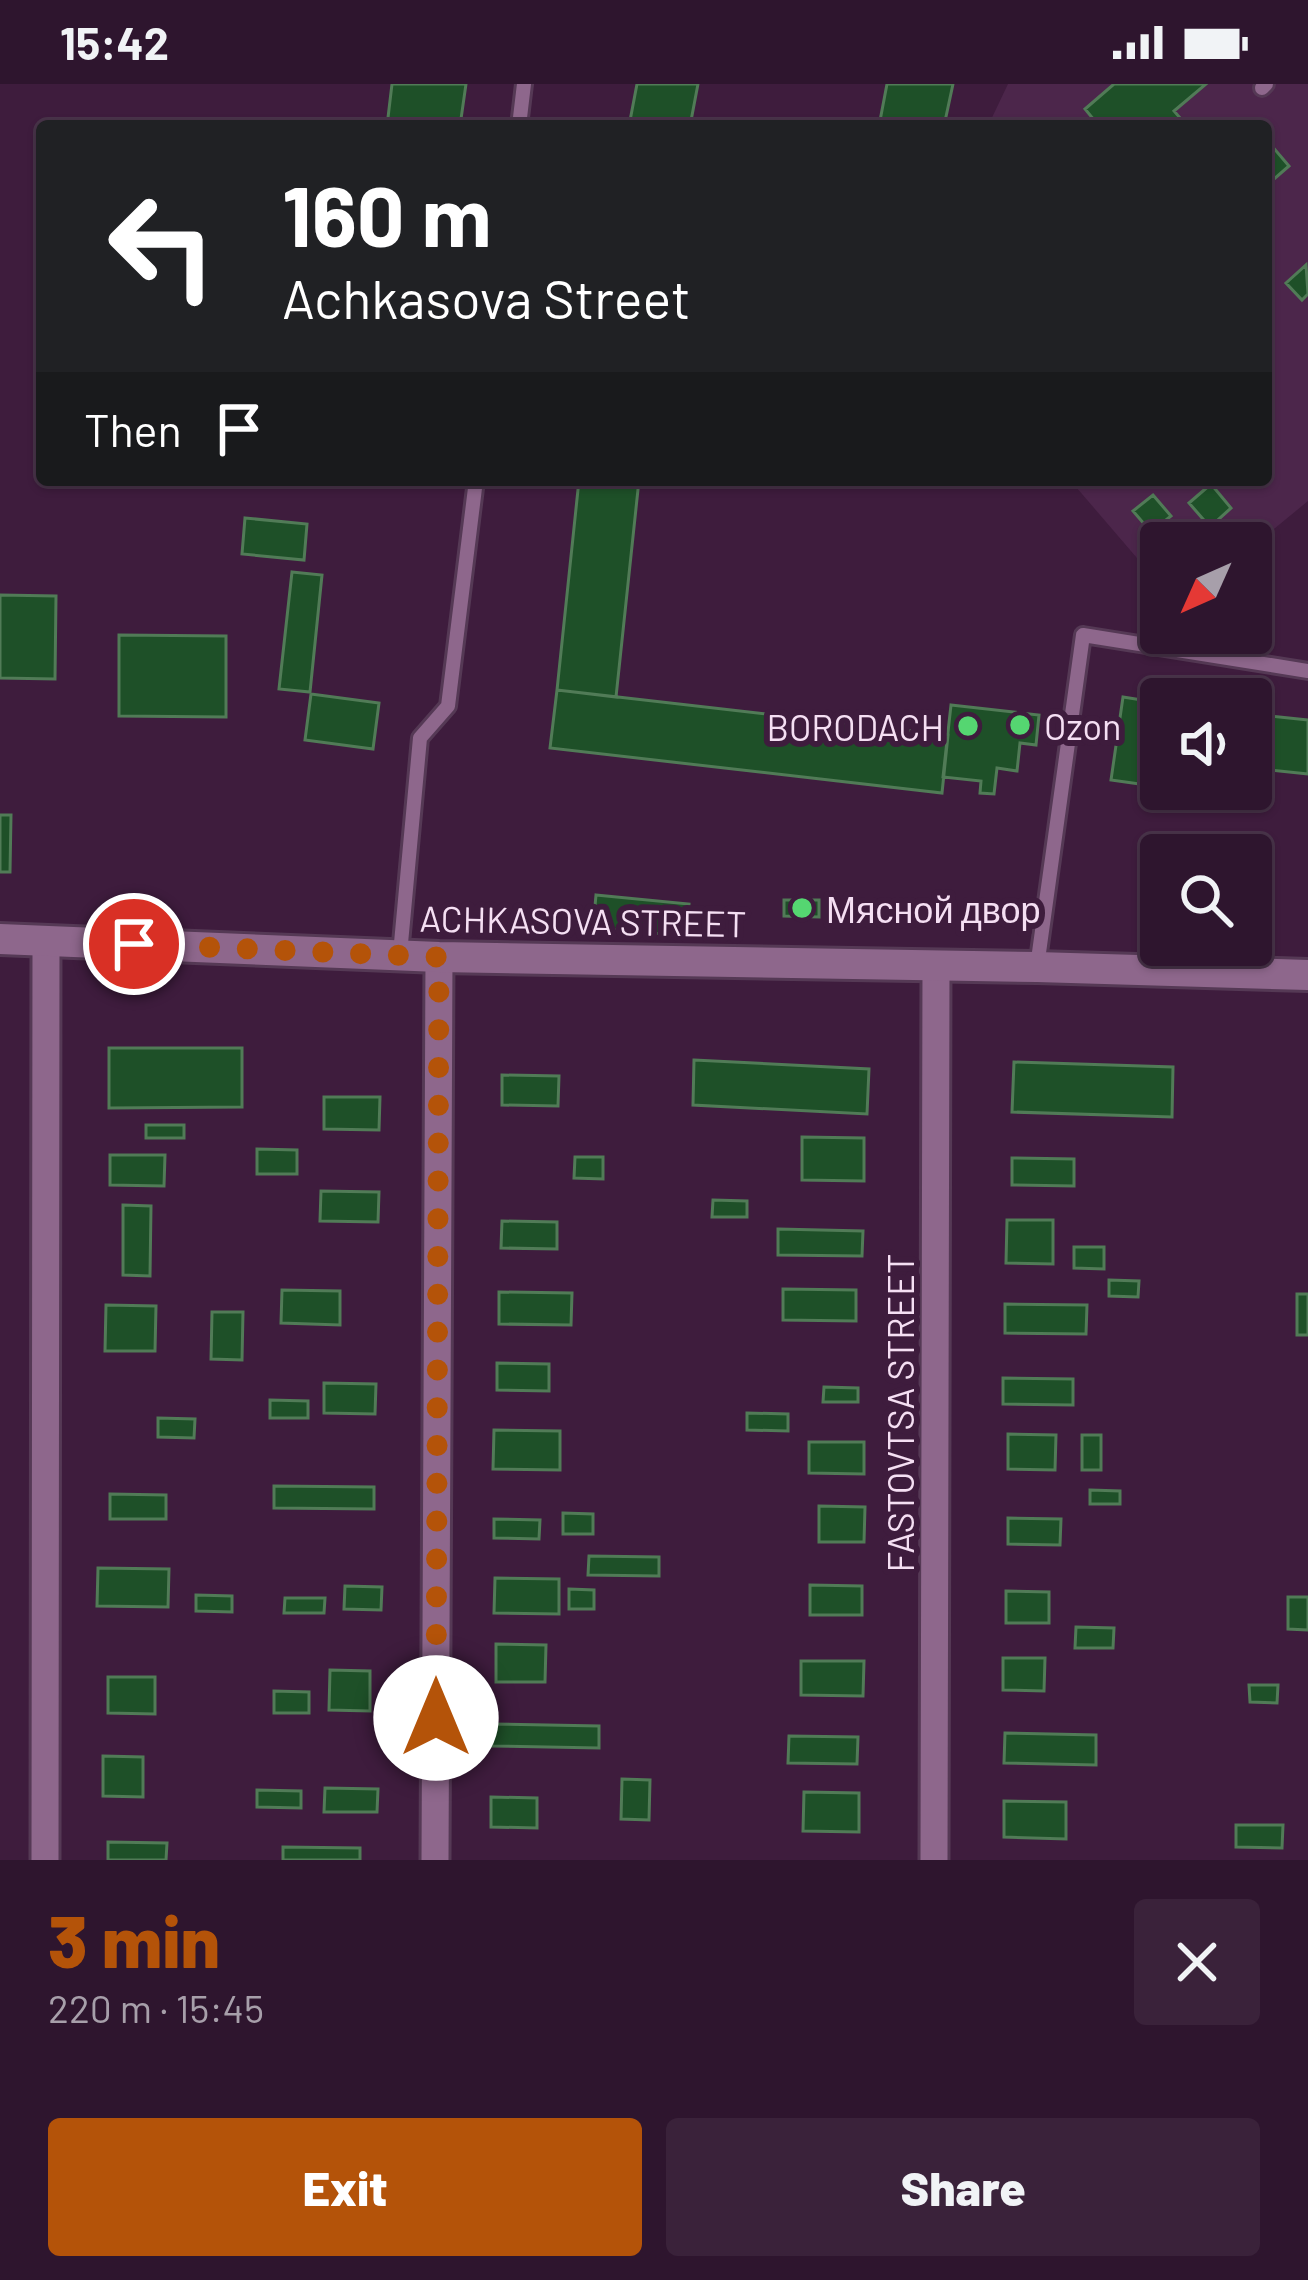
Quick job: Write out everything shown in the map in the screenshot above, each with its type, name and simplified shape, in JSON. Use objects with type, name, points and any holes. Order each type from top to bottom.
[{"type":"street","name":"ACHKASOVA STREET","points":[[0,939],[439,957],[1308,975]]},
{"type":"street","points":[[45,1860],[46,940]]},
{"type":"street","points":[[435,1860],[439,957]]},
{"type":"street","name":"FASTOVTSA STREET","points":[[934,1860],[936,966]]},
{"type":"lane","points":[[520,120],[524,84]]},
{"type":"lane","points":[[400,955],[420,738],[448,706],[475,486]]},
{"type":"lane","points":[[1036,967],[1083,634],[1308,671]]},
{"type":"shaded area","points":[[1008,84],[1308,84],[1308,501],[1272,531],[1272,522],[1140,522],[1140,562],[1075,486],[1272,486],[1272,120],[991,120]]},
{"type":"building","points":[[392,84],[466,84],[461,120],[388,120]]},
{"type":"building","points":[[637,84],[698,84],[691,120],[630,120]]},
{"type":"building","points":[[887,84],[953,84],[945,120],[880,120]]},
{"type":"building","points":[[1114,84],[1206,84],[1174,111],[1182,120],[1094,120],[1085,109]]},
{"type":"building","points":[[1272,146],[1289,166],[1272,181]]},
{"type":"building","points":[[1306,265],[1308,294],[1302,300],[1286,283]]},
{"type":"building","points":[[578,486],[638,486],[616,697],[557,690]]},
{"type":"building","points":[[1213,486],[1231,508],[1216,522],[1206,522],[1189,503]]},
{"type":"building","points":[[1153,495],[1171,516],[1164,522],[1142,522],[1133,511]]},
{"type":"building","points":[[245,518],[307,524],[304,560],[242,554]]},
{"type":"building","points":[[292,572],[322,575],[310,692],[279,689]]},
{"type":"building","points":[[0,595],[56,596],[55,679],[0,678]]},
{"type":"building","points":[[119,635],[226,636],[226,717],[119,716]]},
{"type":"building","points":[[557,690],[948,735],[942,793],[550,748]]},
{"type":"building","points":[[311,694],[379,703],[373,749],[305,740]]},
{"type":"building","points":[[1123,697],[1140,700],[1140,784],[1111,780]]},
{"type":"building","points":[[951,705],[1039,715],[1036,745],[1020,743],[1017,771],[997,768],[994,794],[980,793],[981,781],[943,777]]},
{"type":"building","points":[[1272,716],[1308,720],[1308,774],[1272,770]]},
{"type":"building","points":[[0,815],[11,815],[10,872],[0,872]]},
{"type":"building","points":[[596,895],[689,904],[686,936],[593,928]]},
{"type":"building","name":"Мясной двор","points":[[784,900],[819,900],[819,917],[784,916]]},
{"type":"building","points":[[109,1048],[242,1048],[242,1107],[109,1108]]},
{"type":"building","points":[[694,1060],[869,1069],[867,1114],[693,1105]]},
{"type":"building","points":[[1014,1062],[1173,1067],[1172,1117],[1012,1112]]},
{"type":"building","points":[[502,1075],[559,1076],[558,1106],[502,1105]]},
{"type":"building","points":[[324,1097],[380,1097],[379,1130],[324,1129]]},
{"type":"building","points":[[146,1125],[184,1125],[184,1138],[146,1138]]},
{"type":"building","points":[[802,1137],[864,1138],[864,1181],[802,1180]]},
{"type":"building","points":[[257,1149],[297,1150],[297,1174],[257,1174]]},
{"type":"building","points":[[110,1155],[165,1155],[164,1186],[110,1185]]},
{"type":"building","points":[[575,1157],[603,1157],[603,1179],[574,1178]]},
{"type":"building","points":[[1012,1158],[1074,1159],[1074,1186],[1012,1185]]},
{"type":"building","points":[[321,1191],[379,1192],[378,1222],[320,1221]]},
{"type":"building","points":[[713,1200],[747,1201],[747,1217],[712,1217]]},
{"type":"building","points":[[123,1205],[151,1206],[150,1276],[123,1275]]},
{"type":"building","points":[[1007,1220],[1053,1220],[1053,1264],[1006,1263]]},
{"type":"building","points":[[502,1221],[557,1222],[557,1249],[501,1248]]},
{"type":"building","points":[[778,1229],[863,1231],[862,1256],[778,1255]]},
{"type":"building","points":[[1074,1247],[1104,1247],[1104,1269],[1074,1268]]},
{"type":"building","points":[[1109,1280],[1139,1281],[1138,1297],[1109,1296]]},
{"type":"building","points":[[783,1289],[856,1290],[856,1321],[783,1320]]},
{"type":"building","points":[[282,1290],[340,1291],[340,1325],[281,1323]]},
{"type":"building","points":[[499,1292],[572,1293],[571,1325],[499,1324]]},
{"type":"building","points":[[1297,1294],[1308,1294],[1308,1335],[1297,1335]]},
{"type":"building","points":[[1005,1304],[1087,1305],[1086,1334],[1005,1333]]},
{"type":"building","points":[[106,1305],[156,1306],[155,1351],[105,1351]]},
{"type":"building","points":[[212,1312],[243,1312],[242,1360],[211,1359]]},
{"type":"building","points":[[497,1363],[549,1364],[549,1391],[497,1390]]},
{"type":"building","points":[[1003,1378],[1073,1379],[1073,1405],[1003,1404]]},
{"type":"building","points":[[324,1383],[376,1384],[375,1414],[324,1413]]},
{"type":"building","points":[[824,1387],[858,1388],[858,1402],[823,1402]]},
{"type":"building","points":[[270,1400],[308,1401],[308,1418],[270,1418]]},
{"type":"building","points":[[747,1413],[788,1414],[788,1431],[747,1430]]},
{"type":"building","points":[[158,1418],[195,1419],[194,1438],[158,1437]]},
{"type":"building","points":[[494,1430],[560,1431],[560,1470],[493,1469]]},
{"type":"building","points":[[1008,1434],[1056,1435],[1055,1470],[1008,1469]]},
{"type":"building","points":[[1082,1435],[1101,1435],[1101,1470],[1082,1470]]},
{"type":"building","points":[[809,1442],[864,1442],[864,1474],[809,1473]]},
{"type":"building","points":[[274,1486],[374,1487],[374,1509],[274,1508]]},
{"type":"building","points":[[1090,1490],[1120,1491],[1120,1504],[1090,1504]]},
{"type":"building","points":[[110,1494],[166,1495],[166,1519],[110,1519]]},
{"type":"building","points":[[819,1506],[865,1507],[864,1542],[819,1542]]},
{"type":"building","points":[[563,1513],[593,1514],[593,1534],[563,1534]]},
{"type":"building","points":[[1008,1518],[1061,1519],[1060,1545],[1008,1544]]},
{"type":"building","points":[[494,1519],[540,1520],[539,1539],[494,1538]]},
{"type":"building","points":[[589,1556],[659,1557],[659,1576],[588,1575]]},
{"type":"building","points":[[98,1568],[169,1569],[168,1607],[97,1606]]},
{"type":"building","points":[[495,1578],[559,1579],[559,1614],[494,1613]]},
{"type":"building","points":[[810,1585],[862,1586],[862,1615],[810,1615]]},
{"type":"building","points":[[345,1586],[382,1587],[381,1610],[344,1609]]},
{"type":"building","points":[[569,1589],[594,1590],[594,1609],[569,1609]]},
{"type":"building","points":[[1006,1591],[1049,1592],[1049,1623],[1006,1623]]},
{"type":"building","points":[[196,1595],[232,1596],[232,1612],[196,1611]]},
{"type":"building","points":[[1288,1597],[1308,1597],[1308,1630],[1288,1629]]},
{"type":"building","points":[[285,1598],[325,1598],[324,1613],[284,1613]]},
{"type":"building","points":[[1076,1627],[1114,1628],[1113,1648],[1075,1648]]},
{"type":"building","points":[[496,1644],[546,1645],[545,1682],[496,1682]]},
{"type":"building","points":[[1003,1658],[1045,1658],[1044,1691],[1003,1690]]},
{"type":"building","points":[[801,1661],[864,1661],[863,1696],[801,1695]]},
{"type":"building","points":[[330,1670],[370,1671],[370,1711],[329,1710]]},
{"type":"building","points":[[108,1677],[155,1677],[155,1714],[108,1713]]},
{"type":"building","points":[[1249,1685],[1278,1685],[1277,1703],[1250,1702]]},
{"type":"building","points":[[274,1691],[309,1692],[309,1713],[274,1713]]},
{"type":"building","points":[[492,1724],[599,1726],[599,1748],[492,1746]]},
{"type":"building","points":[[1005,1733],[1096,1735],[1096,1765],[1004,1763]]},
{"type":"building","points":[[789,1736],[858,1737],[857,1764],[788,1763]]},
{"type":"building","points":[[103,1756],[143,1757],[143,1797],[103,1796]]},
{"type":"building","points":[[622,1779],[650,1780],[649,1820],[621,1819]]},
{"type":"building","points":[[325,1788],[378,1789],[377,1812],[324,1812]]},
{"type":"building","points":[[257,1790],[301,1791],[301,1808],[257,1807]]},
{"type":"building","points":[[804,1792],[859,1793],[859,1832],[803,1831]]},
{"type":"building","points":[[491,1797],[537,1798],[537,1828],[491,1827]]},
{"type":"building","points":[[1004,1801],[1066,1802],[1066,1839],[1004,1837]]},
{"type":"building","points":[[1236,1825],[1283,1825],[1282,1848],[1236,1847]]},
{"type":"building","points":[[108,1842],[167,1843],[166,1860],[108,1860]]},
{"type":"building","points":[[283,1847],[360,1848],[360,1860],[283,1860]]},
{"type":"place","name":"Ozon","points":[[1020,725]]},
{"type":"place","name":"BORODACH","points":[[968,726]]},
{"type":"place","name":"Мясной двор","points":[[802,908]]},
{"type":"route","points":[[134,944],[439,957],[436,1718]]}]
